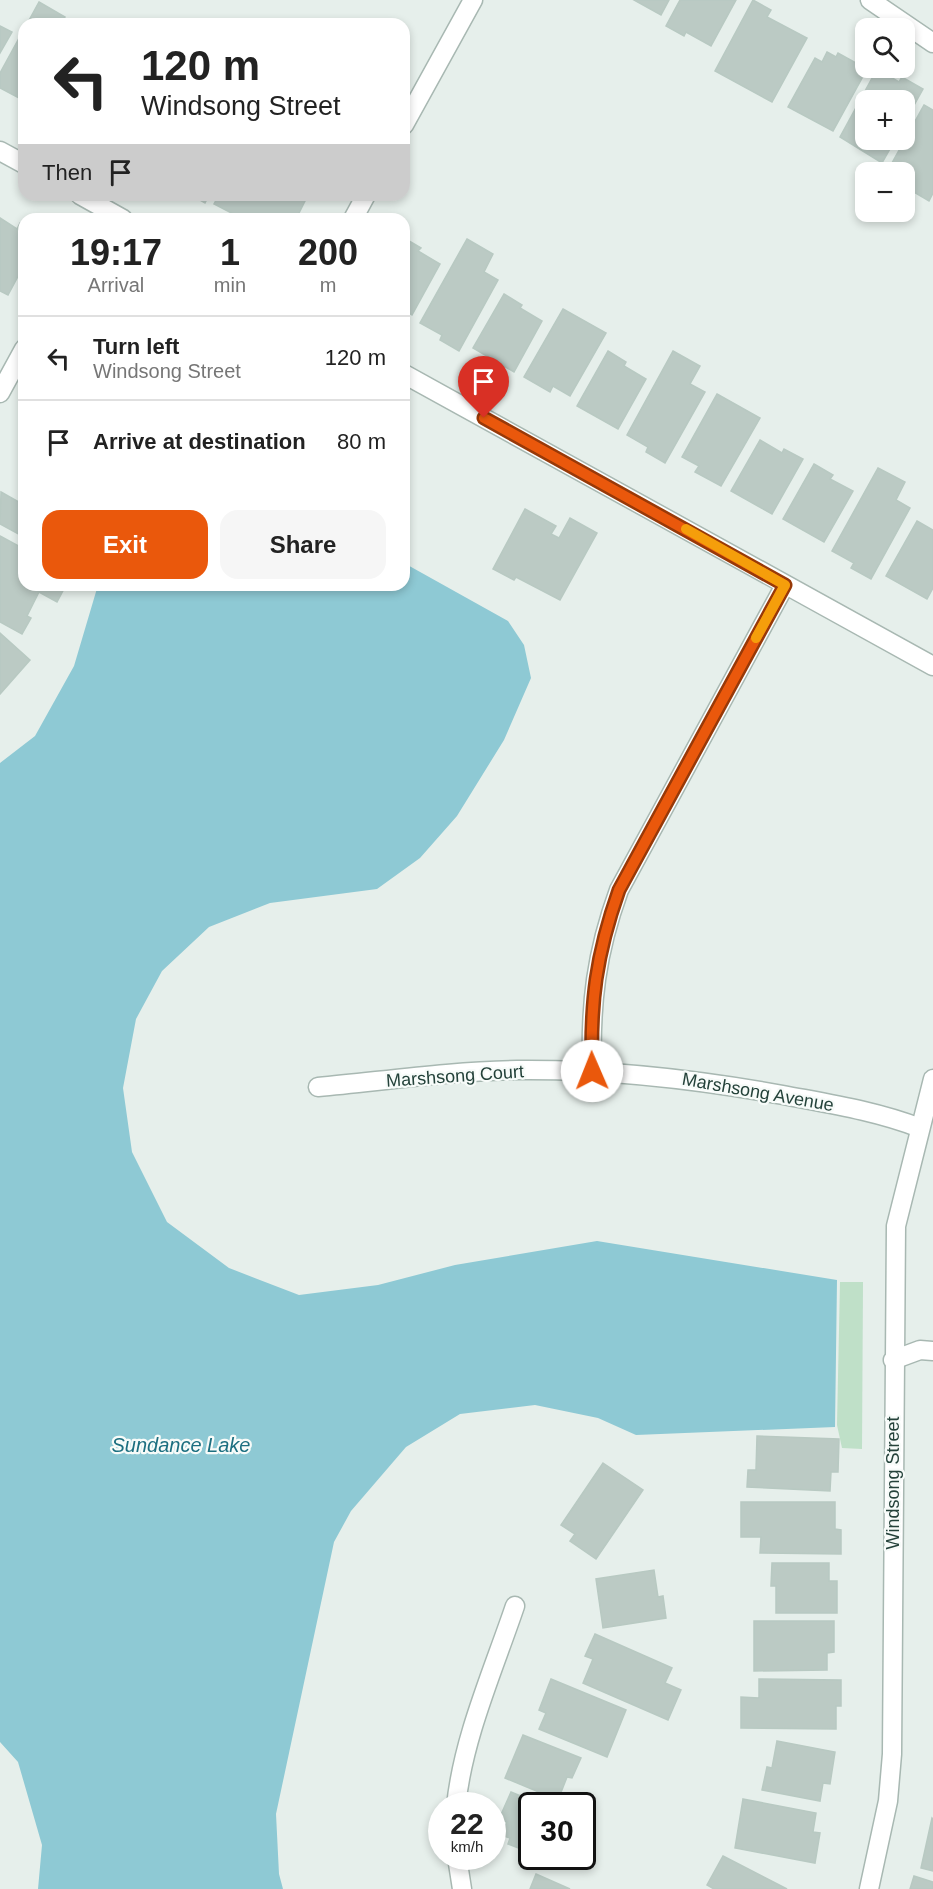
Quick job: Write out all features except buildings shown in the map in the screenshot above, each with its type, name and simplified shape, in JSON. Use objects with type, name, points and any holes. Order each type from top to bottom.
[{"type":"street","points":[[410,114],[473,0]]},
{"type":"street","points":[[870,0],[933,43]]},
{"type":"street","points":[[0,151],[18,161]]},
{"type":"street","points":[[89,201],[107,213]]},
{"type":"street","points":[[0,393],[18,360]]},
{"type":"street","points":[[410,377],[933,666]]},
{"type":"street","points":[[592,1071],[591,1018],[595,975],[604,932],[619,890],[785,585]]},
{"type":"street","name":"Marshsong Court","points":[[318,1086],[514,1070],[592,1071]]},
{"type":"street","name":"Marshsong Avenue","points":[[592,1071],[679,1078],[752,1090],[883,1114],[920,1128]]},
{"type":"street","name":"Windsong Street","points":[[869,1889],[888,1801],[892,1754],[893,1360],[896,1226],[933,1079]]},
{"type":"street","points":[[893,1360],[920,1350],[933,1351]]},
{"type":"street","points":[[457,1792],[470,1737],[515,1606]]},
{"type":"street","points":[[459,1870],[462,1889]]},
{"type":"green space","points":[[840,1282],[863,1282],[862,1449],[842,1448],[837,1425]]},
{"type":"water","name":"Sundance Lake","points":[[410,566],[508,621],[524,645],[531,678],[504,740],[457,816],[420,858],[377,889],[270,903],[209,927],[162,971],[136,1019],[123,1088],[132,1152],[167,1222],[229,1268],[299,1295],[378,1285],[455,1265],[597,1241],[837,1280],[835,1427],[636,1435],[598,1418],[535,1405],[460,1414],[406,1447],[351,1511],[334,1542],[276,1814],[279,1874],[283,1889],[38,1889],[42,1845],[18,1762],[0,1742],[0,763],[35,736],[74,666],[96,591],[410,591]]},
{"type":"slow traffic","points":[[686,529],[785,585],[756,638]]},
{"type":"route","points":[[484,418],[785,585],[635,856],[619,890],[604,932],[595,975],[591,1018],[592,1071]]}]
